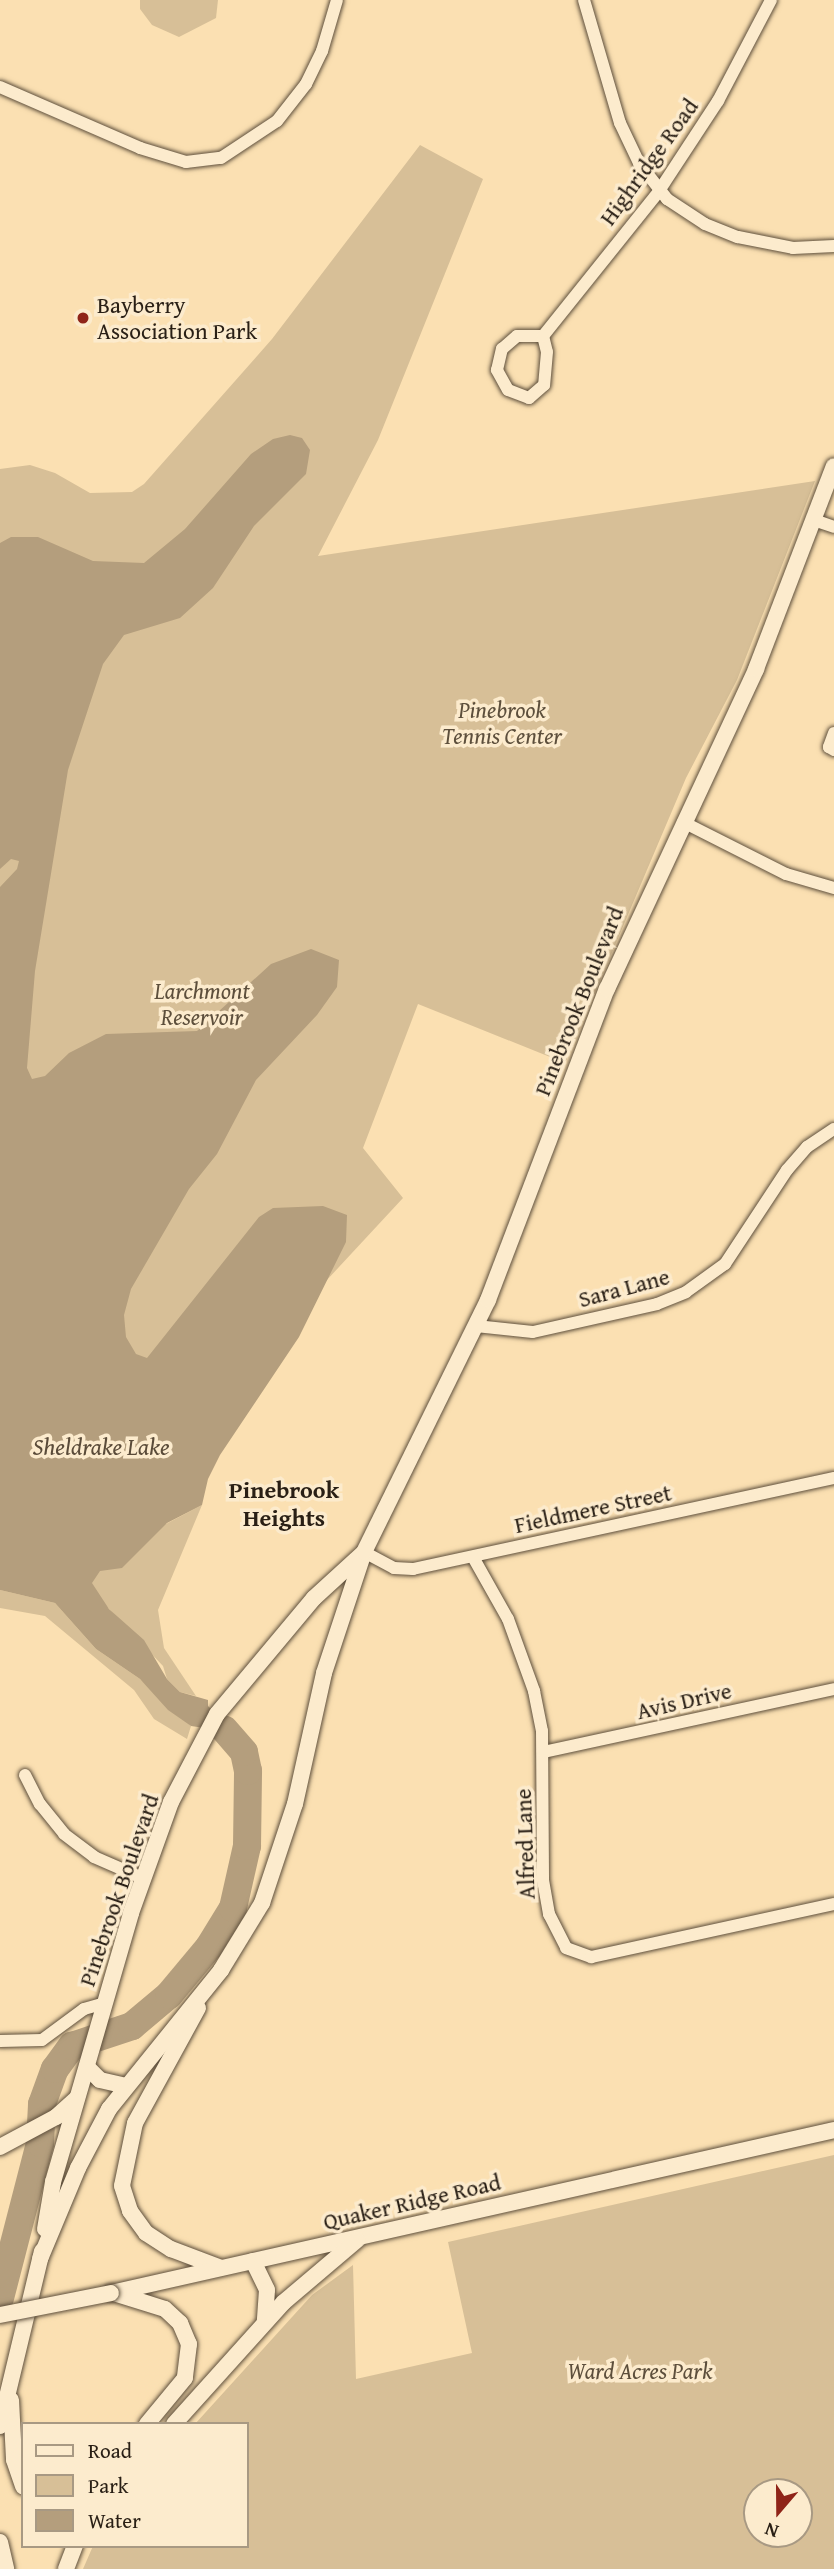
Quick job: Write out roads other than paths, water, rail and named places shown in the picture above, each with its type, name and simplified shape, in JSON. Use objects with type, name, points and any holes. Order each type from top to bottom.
[{"type":"street","points":[[0,87],[140,148],[186,162],[220,158],[277,121],[306,84],[323,51],[337,0]]},
{"type":"street","points":[[584,0],[620,123],[659,191],[689,215],[738,237],[793,248],[834,246]]},
{"type":"street","name":"Highridge Road","points":[[543,336],[659,191],[718,101],[771,0]]},
{"type":"street","points":[[517,336],[543,336],[549,368],[544,385],[536,395],[518,396],[499,380],[502,349],[517,336]]},
{"type":"street","name":"Pinebrook Boulevard","points":[[40,2259],[88,2146],[126,2086],[209,1986],[253,1920],[280,1857],[324,1673],[364,1552],[476,1326],[607,989],[756,669],[834,466]]},
{"type":"street","points":[[814,520],[834,527]]},
{"type":"street","points":[[834,733],[829,747],[834,750]]},
{"type":"street","points":[[683,822],[786,874],[834,888]]},
{"type":"street","name":"Sara Lane","points":[[476,1326],[533,1332],[657,1304],[685,1292],[725,1264],[787,1170],[807,1147],[834,1129]]},
{"type":"street","name":"Fieldmere Street","points":[[364,1552],[403,1570],[834,1478]]},
{"type":"street","name":"Pinebrook Boulevard","points":[[0,2426],[40,2259],[53,2182],[142,1878],[196,1751],[242,1682],[314,1598],[364,1552]]},
{"type":"street","name":"Alfred Lane","points":[[472,1557],[523,1654],[543,1752],[543,1880],[558,1938],[577,1955],[591,1957],[834,1904]]},
{"type":"street","name":"Avis Drive","points":[[543,1752],[834,1689]]},
{"type":"street","points":[[25,1775],[40,1804],[64,1834],[94,1857],[142,1878]]},
{"type":"street","points":[[209,1986],[174,2058],[142,2108],[122,2174],[130,2211],[146,2233],[171,2249],[221,2268]]},
{"type":"street","points":[[0,2041],[42,2040],[84,2009],[105,2003]]},
{"type":"street","points":[[87,2067],[100,2080],[126,2086]]},
{"type":"street","points":[[2,2146],[56,2117],[79,2097]]},
{"type":"street","name":"Quaker Ridge Road","points":[[0,2315],[111,2293],[834,2130]]},
{"type":"street","points":[[176,2422],[300,2286],[362,2237]]},
{"type":"street","points":[[253,2261],[267,2290],[265,2323]]},
{"type":"street","points":[[111,2293],[165,2309],[180,2323],[189,2344],[185,2378],[149,2422]]},
{"type":"street","points":[[0,2399],[10,2380]]},
{"type":"street","points":[[10,2380],[15,2460],[21,2480]]},
{"type":"street","points":[[0,2542],[6,2569]]},
{"type":"street","points":[[66,2569],[74,2548]]},
{"type":"water","name":"Sheldrake Lake","points":[[290,435],[302,438],[310,450],[306,474],[254,526],[213,588],[180,618],[124,635],[103,664],[68,770],[35,971],[27,1068],[32,1079],[45,1076],[69,1053],[106,1034],[197,1031],[271,964],[311,949],[339,960],[337,987],[317,1015],[256,1080],[217,1154],[189,1189],[131,1289],[124,1315],[126,1337],[136,1354],[147,1358],[259,1217],[273,1208],[323,1206],[347,1215],[346,1242],[299,1337],[220,1455],[208,1479],[202,1505],[167,1523],[122,1568],[100,1571],[92,1583],[109,1609],[144,1640],[167,1679],[180,1692],[208,1700],[208,1706],[224,1722],[224,1729],[218,1730],[191,1726],[168,1710],[140,1679],[96,1649],[55,1603],[0,1590],[0,887],[17,869],[19,861],[11,859],[0,869],[0,543],[11,537],[38,537],[93,561],[144,563],[185,529],[251,454],[273,439]]},
{"type":"waterway","points":[[0,2298],[40,2143],[42,2104],[55,2069],[72,2046],[132,2026],[169,1995],[209,1947],[233,1908],[247,1846],[248,1771],[244,1752],[224,1729]]},
{"type":"place","name":"Bayberry Association Park","points":[[83,318]]},
{"type":"district","name":"Pinebrook Heights","points":[[284,1504]]},
{"type":"park label","name":"Pinebrook Tennis Center","points":[[502,723]]},
{"type":"park label","name":"Larchmont Reservoir","points":[[202,1004]]},
{"type":"park label","name":"Ward Acres Park","points":[[640,2371]]}]
